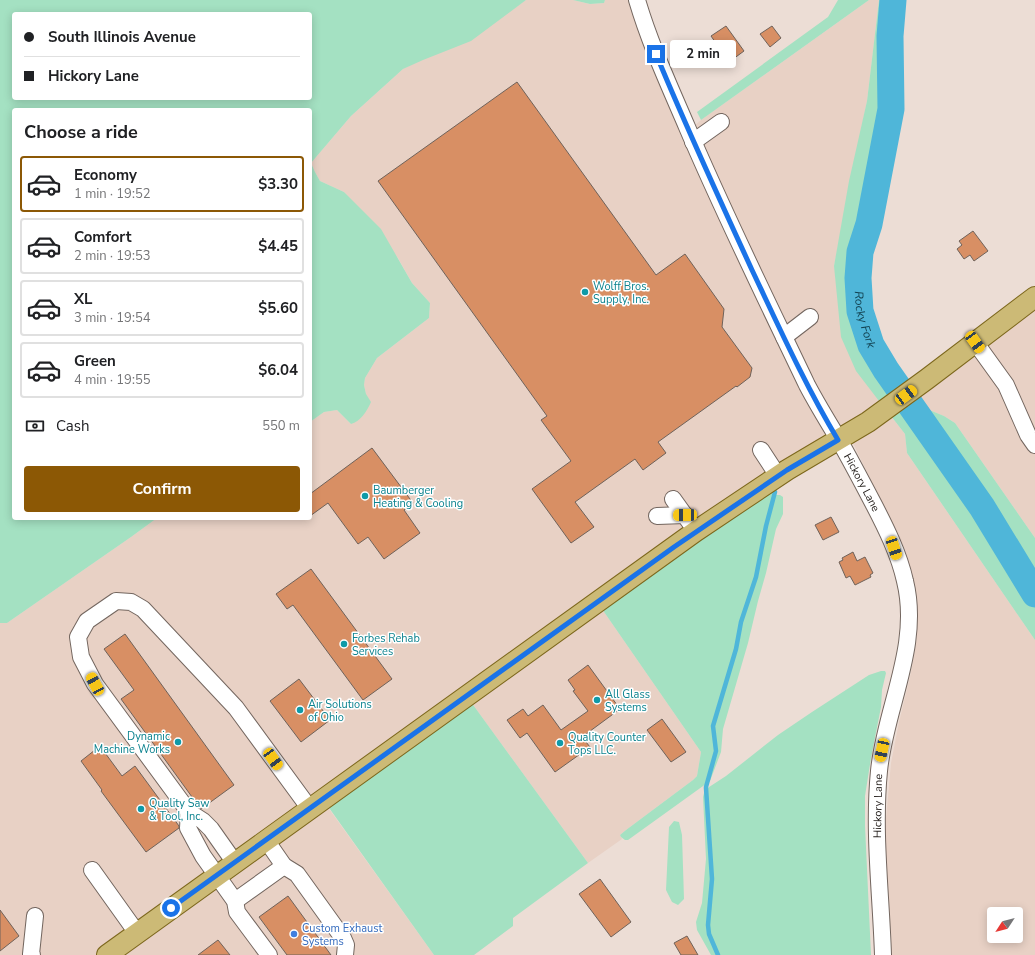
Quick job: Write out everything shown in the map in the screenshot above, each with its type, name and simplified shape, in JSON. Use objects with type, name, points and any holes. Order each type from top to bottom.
[{"type":"main road","points":[[107,955],[696,531],[778,476],[874,418],[1035,297]]},
{"type":"street","name":"Hickory Lane","points":[[637,0],[646,29],[693,142],[784,337],[817,403],[880,518],[894,548],[906,582],[910,618],[908,637],[880,758],[879,773],[876,828],[883,955]]},
{"type":"street","points":[[693,142],[721,122]]},
{"type":"street","points":[[784,337],[810,317]]},
{"type":"street","points":[[975,342],[1006,385],[1028,435],[1035,445]]},
{"type":"street","points":[[761,450],[778,476]]},
{"type":"street","points":[[673,499],[696,531]]},
{"type":"street","points":[[657,516],[685,515]]},
{"type":"street","points":[[235,863],[211,829],[203,821],[189,812],[95,684],[81,657],[78,637],[87,622],[116,601],[131,602],[143,609],[236,708],[310,809]]},
{"type":"street","points":[[189,812],[188,828],[203,856],[235,901],[237,912],[269,955]]},
{"type":"street","points":[[266,840],[284,866],[297,874],[343,938],[346,945],[345,955]]},
{"type":"street","points":[[235,901],[284,866]]},
{"type":"street","points":[[92,870],[137,933]]},
{"type":"street","points":[[32,955],[35,916]]},
{"type":"shaded area","points":[[526,0],[573,0],[590,4],[604,3],[605,0],[629,0],[694,126],[869,0],[879,0],[867,101],[834,266],[891,416],[905,434],[907,453],[1035,640],[1035,955],[890,955],[885,867],[885,830],[891,763],[914,656],[917,636],[917,620],[914,584],[909,567],[898,537],[852,441],[780,485],[602,609],[701,752],[697,776],[693,780],[626,830],[620,835],[622,839],[588,863],[471,702],[327,806],[434,955],[0,955],[0,623],[7,623],[154,520],[312,520],[312,421],[324,412],[337,410],[351,424],[366,394],[364,385],[365,378],[377,358],[429,318],[430,303],[412,283],[398,258],[344,192],[320,181],[312,165],[312,162],[351,116],[403,69],[507,13]]},
{"type":"shaded area","points":[[1035,308],[1035,538],[955,423],[944,416],[927,409],[918,397]]},
{"type":"green space","points":[[0,0],[526,0],[471,41],[403,69],[351,116],[312,162],[312,108],[12,108],[12,520],[154,520],[7,623],[0,623]]},
{"type":"green space","points":[[573,0],[605,0],[604,3],[590,4]]},
{"type":"green space","points":[[838,0],[869,0],[701,120],[697,112],[828,17]]},
{"type":"green space","points":[[879,0],[893,0],[890,36],[891,109],[869,224],[860,252],[858,278],[860,311],[871,345],[899,388],[879,401],[856,371],[841,337],[834,266],[849,181],[867,101]]},
{"type":"green space","points":[[312,165],[320,181],[344,192],[381,229],[412,283],[430,303],[429,318],[377,358],[365,378],[364,385],[366,394],[371,402],[363,416],[351,424],[337,410],[324,412],[312,421]]},
{"type":"green space","points":[[918,397],[927,409],[944,416],[955,423],[1035,538],[1035,640],[907,453],[905,434],[891,416]]},
{"type":"green space","points":[[772,490],[776,495],[783,497],[783,514],[776,529],[748,643],[723,729],[721,752],[710,781],[628,840],[625,840],[620,835],[697,776],[701,752],[602,609]]},
{"type":"green space","points":[[885,671],[886,673],[865,796],[871,955],[711,955],[697,930],[696,922],[702,903],[706,859],[703,797],[706,789],[726,776],[778,735],[812,712],[869,675]]},
{"type":"green space","points":[[471,702],[588,863],[513,918],[513,926],[474,955],[434,955],[327,805]]},
{"type":"green space","points":[[674,821],[679,822],[682,835],[684,899],[678,905],[672,902],[666,890],[669,827]]},
{"type":"building","points":[[726,26],[744,51],[729,62],[711,36]]},
{"type":"building","points":[[772,26],[781,38],[770,47],[760,34]]},
{"type":"building","name":"Wolff Bros. Supply, Inc.","points":[[517,82],[656,275],[685,254],[724,309],[722,327],[752,368],[750,377],[658,442],[666,453],[643,470],[635,459],[575,502],[594,527],[571,543],[532,489],[571,461],[541,420],[547,416],[378,181]]},
{"type":"building","points":[[973,231],[988,251],[974,261],[970,255],[964,259],[957,249],[962,245],[959,241]]},
{"type":"building","name":"Baumberger Heating & Cooling","points":[[372,448],[413,503],[404,510],[420,533],[384,559],[368,537],[358,544],[328,503],[312,515],[312,493]]},
{"type":"building","points":[[831,517],[839,532],[823,540],[815,525]]},
{"type":"building","points":[[853,552],[857,561],[865,557],[873,573],[870,575],[871,577],[855,585],[850,576],[846,578],[839,562],[843,560],[842,558]]},
{"type":"building","name":"Forbes Rehab Services","points":[[311,569],[392,679],[363,700],[293,605],[287,609],[276,594]]},
{"type":"building","name":"Dynamic Machine Works","points":[[125,634],[234,785],[201,809],[121,699],[134,690],[104,649]]},
{"type":"building","points":[[588,665],[620,709],[582,737],[590,747],[555,772],[527,733],[520,738],[507,720],[523,709],[528,716],[543,705],[561,730],[588,711],[573,691],[575,690],[568,680]]},
{"type":"building","name":"Air Solutions of Ohio","points":[[299,679],[330,720],[301,742],[270,701]]},
{"type":"building","points":[[662,719],[686,752],[671,762],[647,730]]},
{"type":"building","name":"Quality Saw & Tool, Inc.","points":[[100,746],[122,776],[135,766],[179,826],[179,828],[146,852],[81,761]]},
{"type":"building","points":[[600,879],[631,922],[611,937],[579,894]]},
{"type":"building","name":"Custom Exhaust Systems","points":[[288,896],[331,955],[287,955],[259,917]]},
{"type":"building","points":[[0,910],[19,936],[0,951]]},
{"type":"building","points":[[687,936],[698,955],[681,955],[674,943]]},
{"type":"building","points":[[218,940],[230,955],[198,955]]},
{"type":"waterway","name":"Rocky Fork","points":[[893,0],[890,36],[891,109],[869,224],[860,252],[858,278],[860,311],[871,345],[886,370],[982,507],[1035,594]]},
{"type":"waterway","points":[[706,787],[716,751],[713,726],[736,649],[741,622],[756,577],[766,526],[775,492]]},
{"type":"waterway","points":[[706,788],[712,879],[708,925],[709,934],[718,955]]},
{"type":"place","name":"Wolff Bros. Supply, Inc.","points":[[585,292]]},
{"type":"place","name":"Baumberger Heating & Cooling","points":[[365,496]]},
{"type":"place","name":"Forbes Rehab Services","points":[[344,644]]},
{"type":"place","name":"All Glass Systems","points":[[597,700]]},
{"type":"place","name":"Air Solutions of Ohio","points":[[300,710]]},
{"type":"place","name":"Dynamic Machine Works","points":[[178,742]]},
{"type":"place","name":"Quality Counter Tops LLC.","points":[[560,743]]},
{"type":"place","name":"Quality Saw & Tool, Inc.","points":[[141,809]]},
{"type":"place","name":"Custom Exhaust Systems","points":[[294,934]]},
{"type":"route","points":[[171,908],[674,547],[787,470],[838,440],[807,385],[762,290],[705,168],[656,54]]}]
